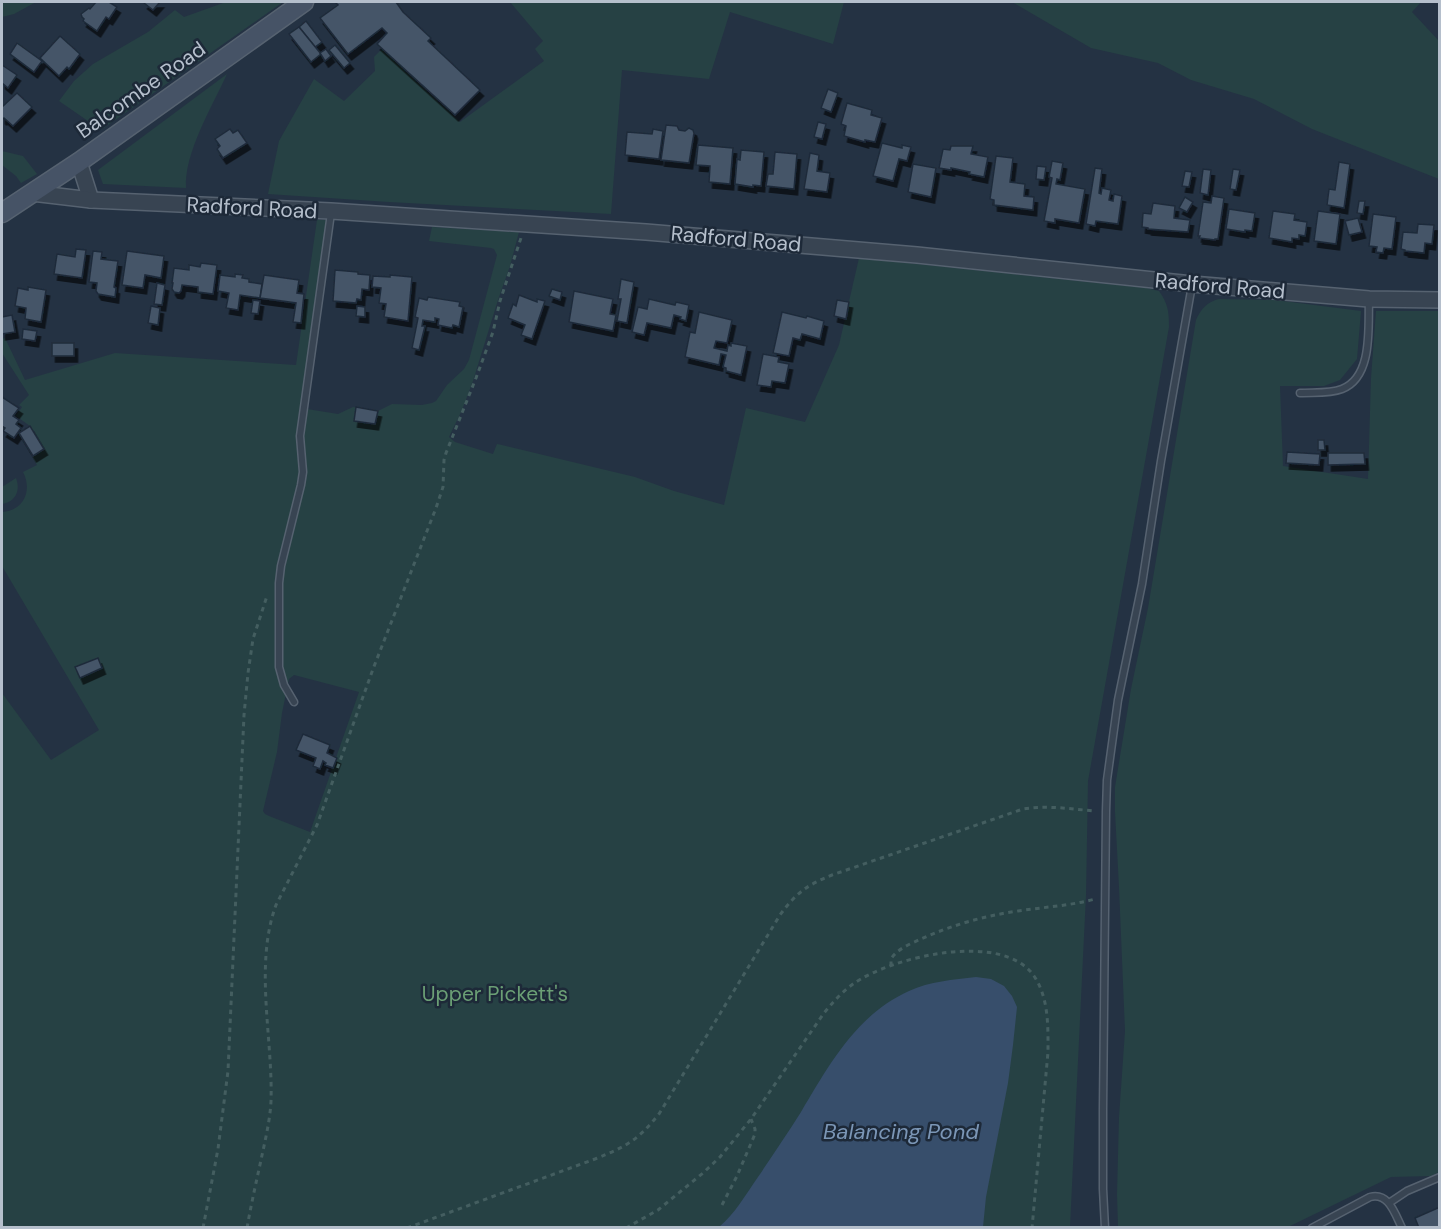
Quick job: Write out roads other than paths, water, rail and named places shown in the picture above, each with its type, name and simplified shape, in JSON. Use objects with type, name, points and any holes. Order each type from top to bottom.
[{"type":"main road","name":"Balcombe Road","points":[[2,213],[79,162],[304,2]]},
{"type":"street","points":[[79,162],[91,200]]},
{"type":"street","name":"Radford Road","points":[[32,193],[91,200],[332,212],[646,232],[812,245],[1192,284],[1369,299],[1440,300]]},
{"type":"lane","points":[[294,702],[284,685],[279,667],[280,573],[303,472],[300,436],[332,212]]},
{"type":"lane","points":[[1105,1227],[1103,1190],[1107,780],[1118,700],[1142,584],[1192,284]]},
{"type":"lane","points":[[1300,393],[1337,390],[1347,386],[1356,378],[1363,368],[1366,356],[1369,299]]},
{"type":"lane","points":[[1389,1203],[1407,1191],[1440,1177]]},
{"type":"lane","points":[[1312,1227],[1370,1197],[1379,1196],[1385,1198],[1389,1203],[1402,1227]]},
{"type":"water","name":"Balancing Pond","points":[[976,977],[991,979],[1004,986],[1017,1007],[1008,1083],[986,1197],[983,1227],[719,1227],[740,1204],[834,1059],[859,1027],[890,1001],[909,991],[933,983]]},
{"type":"park label","name":"Upper Pickett's","points":[[495,994]]}]
